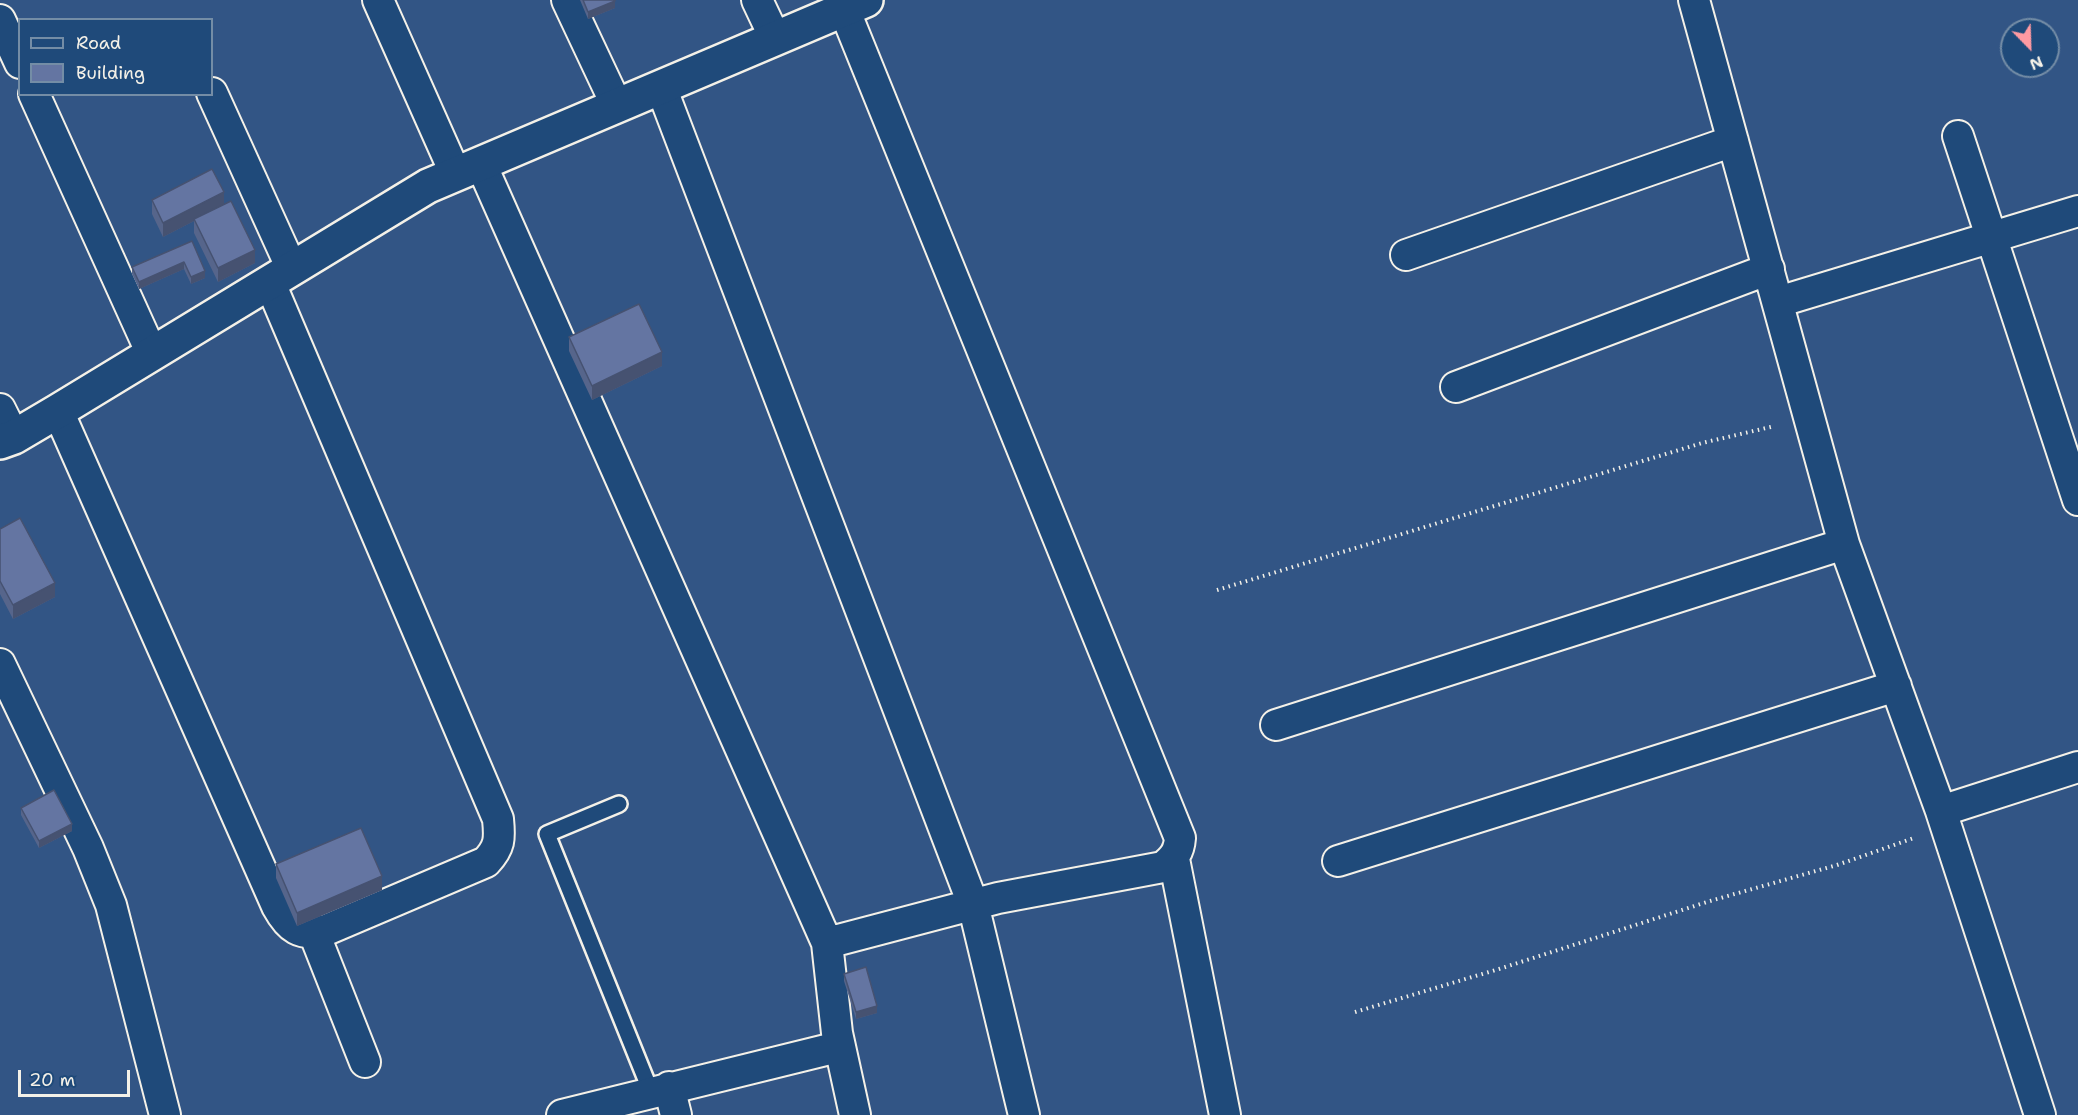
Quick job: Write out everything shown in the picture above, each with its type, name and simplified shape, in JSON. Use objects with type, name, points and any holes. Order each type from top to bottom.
[{"type":"street","points":[[378,0],[469,169],[827,943],[838,1047],[665,1098],[562,1115]]},
{"type":"street","points":[[567,0],[617,106]]},
{"type":"street","points":[[757,0],[776,38]]},
{"type":"street","points":[[1695,0],[1844,544],[1943,819],[2040,1115]]},
{"type":"street","points":[[4,429],[58,411],[428,186],[855,5],[1180,838],[1180,849],[1174,859],[1163,867],[998,898],[827,943]]},
{"type":"street","points":[[0,20],[18,59]]},
{"type":"street","points":[[662,87],[973,904],[1024,1115]]},
{"type":"street","points":[[35,96],[152,354]]},
{"type":"street","points":[[58,411],[277,906],[287,923],[300,931],[314,933],[326,930],[486,862],[496,851],[500,835],[498,819],[281,276],[213,96]]},
{"type":"street","points":[[1958,136],[2078,500]]},
{"type":"street","points":[[1406,255],[1733,141]]},
{"type":"street","points":[[1778,302],[2078,211]]},
{"type":"street","points":[[1456,387],[1769,269]]},
{"type":"street","points":[[1276,725],[1844,544]]},
{"type":"street","points":[[0,664],[88,848],[111,905],[165,1115]]},
{"type":"street","points":[[1338,861],[1896,686]]},
{"type":"street","points":[[1943,819],[2078,767]]},
{"type":"street","points":[[1174,859],[1225,1115]]},
{"type":"street","points":[[314,933],[365,1062]]},
{"type":"street","points":[[837,1033],[855,1115]]},
{"type":"lane","points":[[619,804],[547,834],[665,1098]]},
{"type":"path","points":[[1216,590],[1702,443],[1774,427],[1807,407]]},
{"type":"path","points":[[1355,1012],[1499,969],[1710,901],[1837,865],[1943,819]]},
{"type":"building","points":[[583,0],[615,0],[615,1],[588,12]]},
{"type":"building","points":[[212,169],[224,192],[163,223],[152,200]]},
{"type":"building","points":[[231,201],[255,250],[218,268],[194,219]]},
{"type":"building","points":[[192,241],[205,271],[191,277],[184,262],[139,282],[132,267]]},
{"type":"building","points":[[639,304],[662,352],[592,386],[569,337]]},
{"type":"building","points":[[20,518],[55,583],[13,605],[0,581],[0,529]]},
{"type":"building","points":[[54,790],[72,824],[39,841],[21,808]]},
{"type":"building","points":[[361,828],[382,876],[297,913],[276,864]]},
{"type":"building","points":[[866,967],[877,1006],[856,1012],[844,974]]}]
